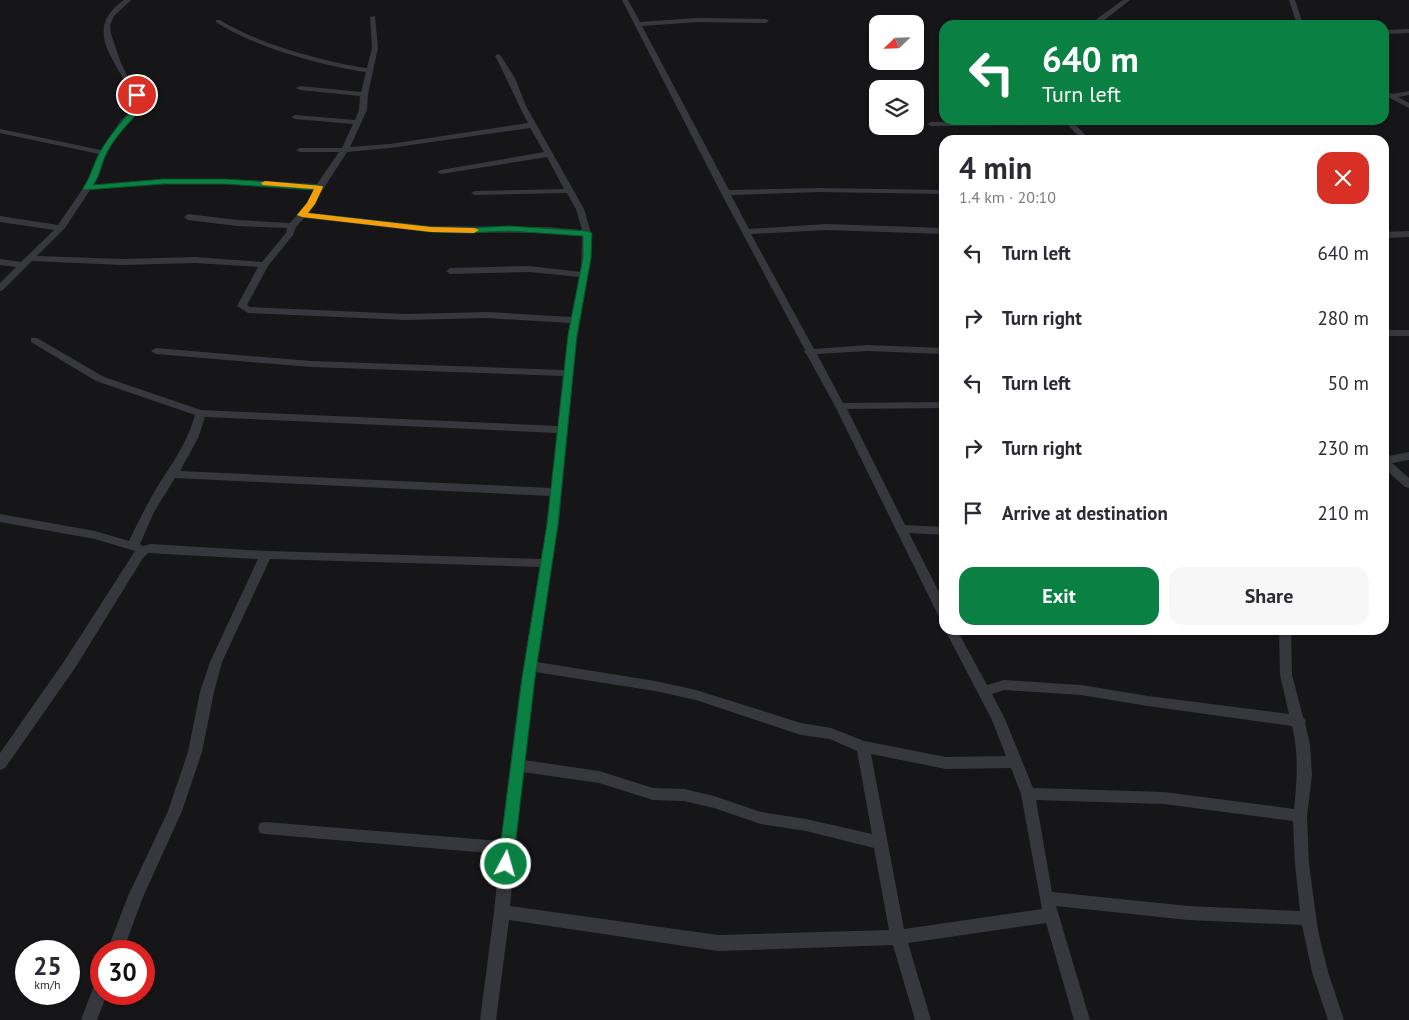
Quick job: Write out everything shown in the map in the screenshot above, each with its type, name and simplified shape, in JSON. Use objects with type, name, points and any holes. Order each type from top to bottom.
[{"type":"street","points":[[0,288],[60,228],[94,178],[103,153],[124,122],[138,108],[137,95],[112,55],[107,30],[108,20],[116,9],[128,0]]},
{"type":"street","points":[[625,0],[725,193],[840,406],[939,606]]},
{"type":"street","points":[[1099,20],[1127,0]]},
{"type":"street","points":[[1292,0],[1298,20]]},
{"type":"street","points":[[373,17],[375,48],[364,94],[363,110],[358,122],[345,150],[319,187],[311,204],[292,226],[290,233],[264,266],[242,306],[248,310],[406,317],[487,315],[575,320]]},
{"type":"street","points":[[638,24],[697,20],[766,21]]},
{"type":"street","points":[[218,21],[235,33],[317,60],[370,70]]},
{"type":"street","points":[[1389,32],[1409,31]]},
{"type":"street","points":[[488,1020],[530,666],[556,492],[568,373],[575,320],[587,258],[585,218],[522,106],[511,78],[498,56]]},
{"type":"street","points":[[300,88],[364,94]]},
{"type":"street","points":[[1389,94],[1409,93]]},
{"type":"street","points":[[1389,95],[1409,106]]},
{"type":"street","points":[[295,117],[358,122]]},
{"type":"street","points":[[931,124],[939,124]]},
{"type":"street","points":[[300,150],[345,150],[428,141],[533,125]]},
{"type":"street","points":[[1071,125],[1081,135]]},
{"type":"street","points":[[0,131],[103,153]]},
{"type":"street","points":[[441,172],[549,154]]},
{"type":"street","points":[[87,188],[164,181],[224,181],[319,187]]},
{"type":"street","points":[[725,193],[820,190],[939,192]]},
{"type":"street","points":[[476,193],[569,191]]},
{"type":"street","points":[[302,215],[431,229],[468,231],[509,228],[587,233]]},
{"type":"street","points":[[188,217],[237,223],[292,226]]},
{"type":"street","points":[[0,219],[60,228]]},
{"type":"street","points":[[746,232],[826,227],[939,231]]},
{"type":"street","points":[[1389,235],[1409,234]]},
{"type":"street","points":[[0,262],[195,260],[264,266]]},
{"type":"street","points":[[450,271],[529,269],[584,275]]},
{"type":"street","points":[[1389,334],[1409,333]]},
{"type":"street","points":[[34,340],[100,379],[198,413],[562,430]]},
{"type":"street","points":[[810,352],[868,348],[939,351]]},
{"type":"street","points":[[156,351],[311,364],[568,373]]},
{"type":"street","points":[[840,406],[939,405]]},
{"type":"street","points":[[0,764],[70,664],[139,555],[139,548],[150,508],[199,424],[200,415],[198,413]]},
{"type":"street","points":[[1389,461],[1409,456]]},
{"type":"street","points":[[1389,466],[1409,484]]},
{"type":"street","points":[[171,474],[556,492]]},
{"type":"street","points":[[0,518],[94,536],[139,548],[266,555],[546,564]]},
{"type":"street","points":[[901,529],[939,530]]},
{"type":"street","points":[[119,940],[136,896],[175,811],[195,752],[207,692],[216,662],[266,555]]},
{"type":"street","points":[[954,635],[998,719],[1028,794],[1046,898],[1082,1020]]},
{"type":"street","points":[[1285,635],[1286,675],[1299,721],[1303,744],[1305,775],[1300,816],[1302,864],[1310,931],[1320,972],[1336,1020]]},
{"type":"street","points":[[530,666],[655,686],[696,695],[801,729],[831,734],[863,747],[946,763],[1015,762]]},
{"type":"street","points":[[983,692],[1004,685],[1081,690],[1299,721]]},
{"type":"street","points":[[863,747],[898,937],[923,1020]]},
{"type":"street","points":[[518,765],[599,777],[653,794],[684,795],[714,802],[761,818],[806,825],[881,843]]},
{"type":"street","points":[[1028,794],[1164,798],[1300,816]]},
{"type":"street","points":[[265,828],[507,848]]},
{"type":"street","points":[[1046,898],[1188,914],[1302,918]]},
{"type":"street","points":[[502,912],[718,943],[898,937],[1052,916]]},
{"type":"street","points":[[89,1020],[95,1005]]},
{"type":"slow traffic","points":[[265,183],[319,187],[311,204],[302,215],[363,220],[431,229],[474,230]]},
{"type":"route","points":[[137,95],[138,108],[124,122],[103,153],[94,178],[87,188],[164,181],[224,181],[319,187],[311,204],[302,215],[363,220],[431,229],[468,231],[509,228],[587,233],[587,258],[572,335],[552,524],[528,678],[506,864]]}]
